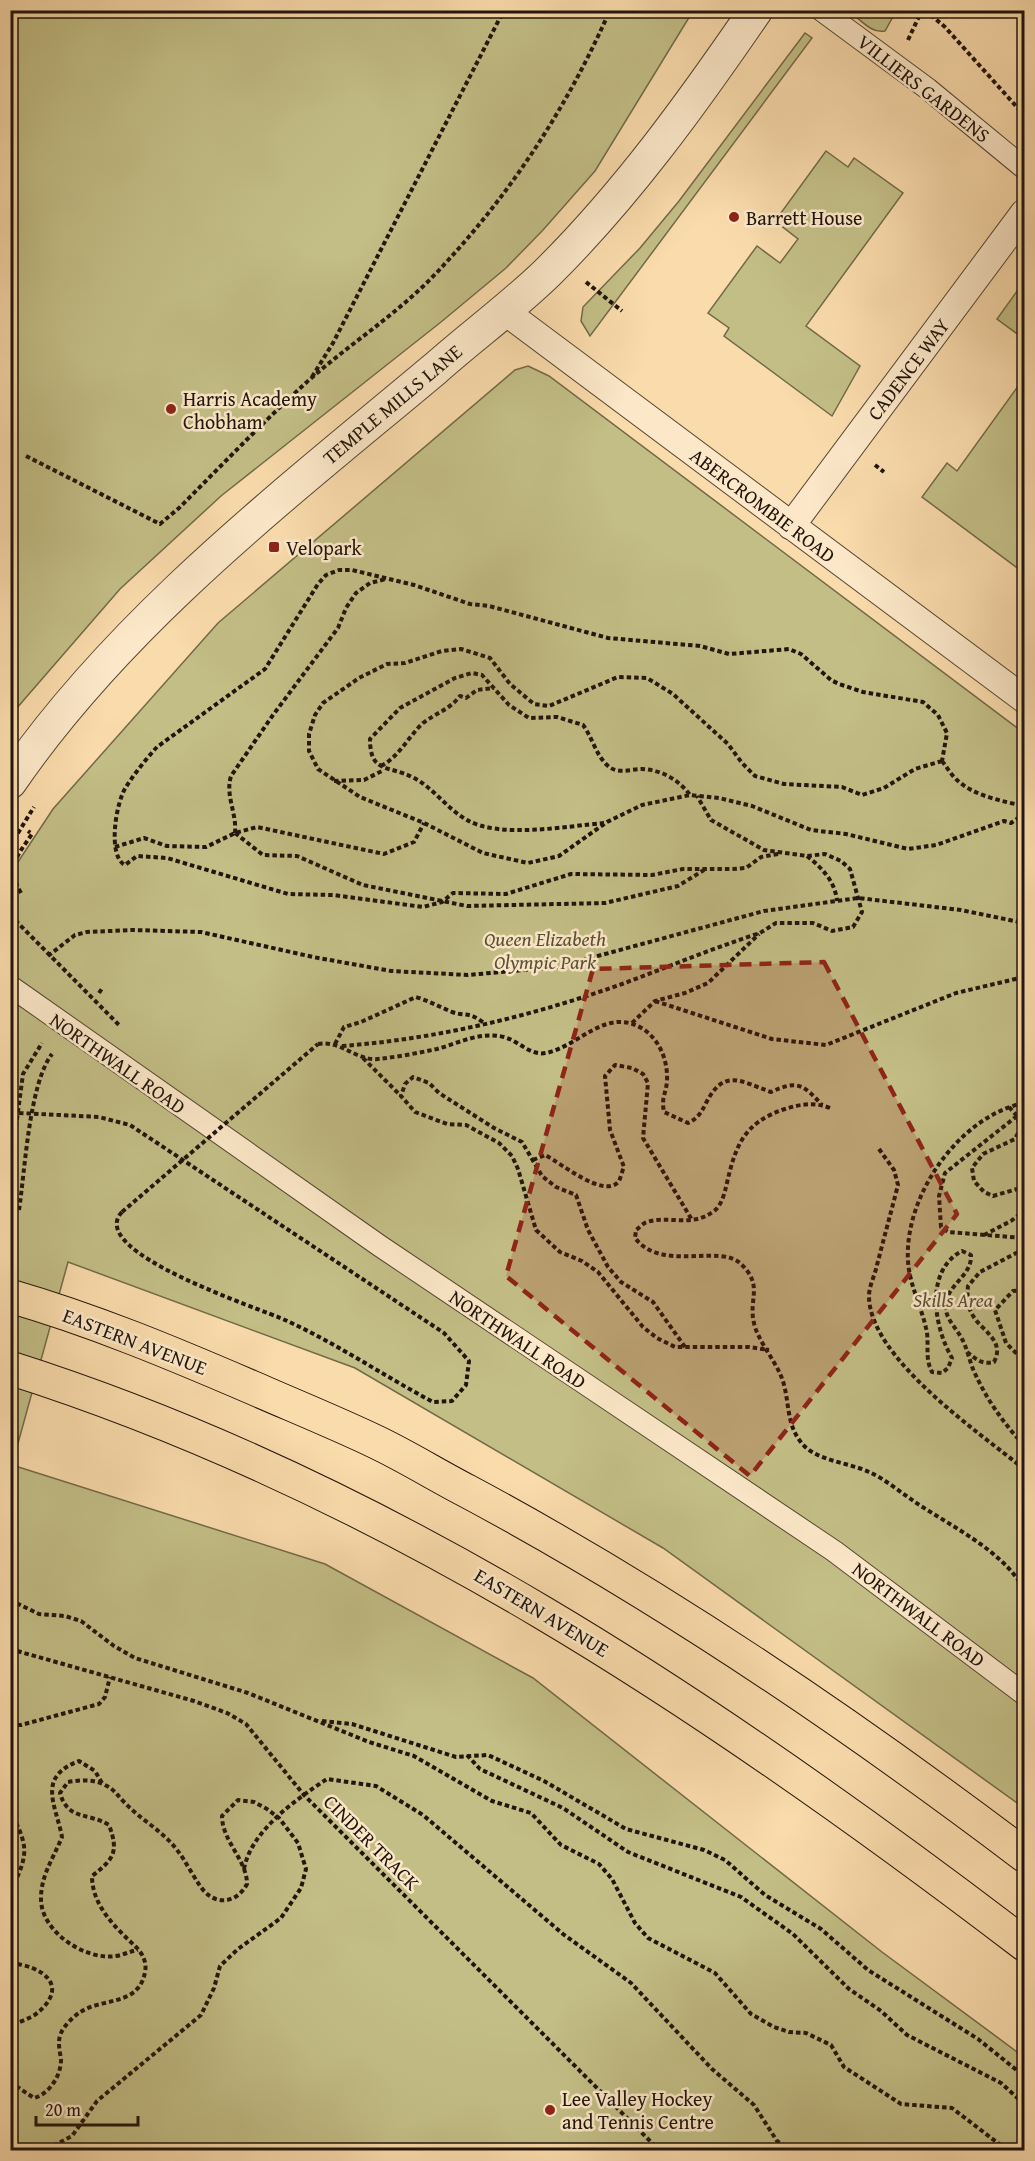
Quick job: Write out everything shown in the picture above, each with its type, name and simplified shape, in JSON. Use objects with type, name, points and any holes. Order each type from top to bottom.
[{"type":"highway","name":"EASTERN AVENUE","points":[[10,1296],[97,1324],[346,1428],[535,1527],[651,1596],[793,1689],[949,1798],[1024,1856]]},
{"type":"highway","name":"EASTERN AVENUE","points":[[10,1368],[137,1413],[275,1472],[451,1558],[512,1593],[704,1712],[879,1833],[1024,1944]]},
{"type":"street","name":"TEMPLE MILLS LANE","points":[[10,782],[120,646],[230,542],[545,274],[608,204],[675,123],[756,10]]},
{"type":"street","name":"VILLIERS GARDENS","points":[[821,10],[928,89],[1024,168]]},
{"type":"street","name":"CADENCE WAY","points":[[791,526],[1024,213]]},
{"type":"street","name":"ABERCROMBIE ROAD","points":[[504,310],[1024,698]]},
{"type":"street","name":"NORTHWALL ROAD","points":[[10,986],[390,1253],[834,1551],[1024,1694]]},
{"type":"path","points":[[311,378],[333,343],[504,10]]},
{"type":"path","points":[[26,456],[160,524],[180,508],[311,378],[401,306],[440,270],[522,170],[564,106],[610,10]]},
{"type":"path","points":[[925,10],[945,27],[1024,115]]},
{"type":"path","points":[[580,278],[622,311]]},
{"type":"path","points":[[871,462],[884,472]]},
{"type":"path","points":[[778,854],[761,857],[746,868],[683,869],[652,875],[571,874],[506,894],[453,893],[442,902],[423,907],[333,895],[288,894],[167,858],[137,856],[125,865],[117,857],[114,847],[116,823],[124,788],[146,759],[170,736],[265,669],[293,621],[326,575],[339,570],[352,570],[470,604],[489,606],[608,638],[700,646],[729,654],[789,649],[801,654],[821,673],[839,684],[863,692],[923,702],[938,715],[947,733],[942,761],[956,780],[987,797],[1024,806]]},
{"type":"path","points":[[235,833],[236,821],[228,787],[231,776],[273,714],[338,628],[346,608],[356,593],[370,583],[387,579]]},
{"type":"path","points":[[942,761],[915,769],[884,788],[862,795],[842,787],[784,784],[755,776],[742,764],[728,744],[673,694],[646,678],[618,677],[549,706],[534,704],[510,684],[489,658],[460,649],[442,651],[405,663],[387,664],[359,678],[322,704],[315,715],[309,734],[309,751],[313,763],[332,781],[360,797],[424,823],[483,853],[528,863],[559,856],[607,822],[642,805],[690,795],[752,806],[811,830],[846,834],[908,849],[936,845],[1004,821],[1011,823],[1024,814]]},
{"type":"path","points":[[607,822],[496,830],[467,821],[412,777],[383,768],[370,751],[370,739],[400,708],[456,678],[472,673],[482,675],[500,696],[529,718],[557,717],[583,725],[593,738],[608,767],[619,771],[641,769],[665,775],[681,782],[690,795]]},
{"type":"path","points":[[332,781],[364,780],[392,760],[405,741],[422,724],[448,710],[460,696],[466,698],[477,690],[494,688]]},
{"type":"path","points":[[632,1023],[655,1001],[685,993],[708,983],[760,933],[776,923],[813,923],[832,931],[853,927],[862,912],[850,869],[841,861],[825,854],[807,856],[778,854],[764,850],[711,820],[697,796]]},
{"type":"path","points":[[114,847],[144,838],[166,846],[206,847],[235,833],[257,827],[384,854],[414,842],[424,823]]},
{"type":"path","points":[[10,846],[18,825]]},
{"type":"path","points":[[21,893],[13,880],[13,866],[32,834],[28,831]]},
{"type":"path","points":[[235,833],[263,855],[297,856],[363,885],[442,902],[492,908],[605,903],[678,886],[705,870]]},
{"type":"path","points":[[807,856],[825,873],[836,894],[837,901]]},
{"type":"path","points":[[48,956],[75,935],[95,932],[201,932],[313,957],[391,971],[468,975],[557,967],[764,911],[858,898],[961,910],[1024,923]]},
{"type":"path","name":"NORTHWALL ROAD","points":[[10,915],[79,988]]},
{"type":"path","points":[[342,1046],[386,1043],[484,1023],[623,983],[760,933]]},
{"type":"path","points":[[655,1001],[772,1039],[826,1045],[956,993],[1024,977]]},
{"type":"path","points":[[99,993],[103,987]]},
{"type":"path","points":[[335,1044],[344,1027],[361,1022],[416,997],[434,1002],[454,1013],[469,1013],[484,1023]]},
{"type":"path","points":[[363,1057],[386,1058],[436,1049],[473,1037],[505,1037],[536,1053],[547,1053],[600,1024],[632,1023],[645,1031],[659,1045],[665,1063],[667,1083],[661,1099],[664,1112],[675,1119],[687,1124],[698,1118],[714,1087],[727,1079],[771,1092],[790,1084],[806,1087],[822,1105]]},
{"type":"path","points":[[19,1113],[33,1116],[99,1117],[130,1125],[444,1333],[469,1361],[466,1385],[452,1401],[433,1402],[286,1321],[186,1281],[128,1244],[116,1227],[116,1221],[122,1212],[318,1044],[342,1046],[363,1057],[415,1112],[447,1124],[466,1125],[499,1143],[512,1156],[536,1230],[546,1242],[598,1272],[643,1327],[657,1338],[675,1347],[769,1350]]},
{"type":"path","points":[[10,1172],[23,1074],[38,1049]]},
{"type":"path","points":[[19,1210],[33,1116],[46,1063],[52,1054]]},
{"type":"path","points":[[533,1160],[545,1155],[595,1185],[609,1187],[618,1182],[624,1167],[610,1130],[605,1096],[606,1076],[615,1065],[632,1068],[643,1074],[648,1083],[643,1138],[692,1220]]},
{"type":"path","points":[[401,1096],[405,1084],[413,1077],[429,1083],[439,1094],[485,1123],[522,1142],[542,1176],[556,1187],[576,1195],[588,1230],[608,1267],[621,1282],[653,1302],[685,1347]]},
{"type":"path","points":[[1024,1103],[993,1113],[942,1158],[923,1190],[910,1229],[908,1262],[928,1337],[926,1362],[932,1372],[942,1373],[948,1368],[952,1358],[937,1324],[937,1295],[940,1278],[946,1262],[953,1256],[962,1251],[971,1255],[971,1263],[954,1284],[946,1303],[947,1314],[987,1396],[1024,1445]]},
{"type":"path","points":[[830,1108],[822,1105],[799,1105],[773,1113],[750,1127],[735,1150],[724,1196],[715,1211],[692,1220],[647,1222],[636,1230],[635,1238],[642,1248],[651,1252],[689,1258],[723,1257],[739,1262],[752,1277],[756,1294],[754,1325],[782,1378],[790,1422],[800,1441],[810,1452],[870,1472],[998,1557],[1016,1576],[1024,1589]]},
{"type":"path","points":[[1009,1106],[1017,1116],[1020,1129],[1015,1139],[984,1154],[972,1168],[974,1181],[984,1192],[993,1196],[1024,1187]]},
{"type":"path","points":[[1017,1116],[945,1173],[939,1196],[941,1227],[948,1233],[1024,1238]]},
{"type":"path","points":[[879,1149],[894,1170],[898,1185],[869,1295],[872,1316],[881,1338],[901,1363],[942,1402],[1024,1470]]},
{"type":"path","points":[[979,1236],[995,1230],[1024,1211]]},
{"type":"path","points":[[967,1352],[980,1362],[988,1363],[993,1362],[997,1352],[996,1342],[973,1316],[968,1304],[968,1286],[980,1272],[1023,1250],[1024,1259]]},
{"type":"path","points":[[1024,1290],[1013,1291],[995,1310],[1006,1343],[1024,1361]]},
{"type":"path","points":[[10,1600],[39,1614],[65,1616],[81,1621],[114,1646],[135,1658],[248,1693],[369,1742],[414,1756],[492,1801],[531,1813],[561,1845],[599,1864],[612,1879],[635,1923],[648,1938],[715,1974],[751,2014],[774,2027],[789,2032],[806,2033],[831,2045],[844,2067],[852,2074],[901,2104],[952,2108],[1007,2151]]},
{"type":"path","name":"CINDER TRACK","points":[[10,1649],[194,1701],[227,1713],[246,1724],[303,1795],[659,2151]]},
{"type":"path","points":[[10,1725],[21,1725],[99,1704],[105,1697],[110,1677]]},
{"type":"path","points":[[321,1721],[336,1721],[362,1727],[456,1757],[488,1755],[523,1771],[626,1829],[704,1850],[725,1860],[765,1895],[821,1929],[868,1970],[978,2039],[1024,2076]]},
{"type":"path","points":[[467,1755],[480,1769],[564,1808],[628,1852],[741,1897],[793,1934],[849,1989],[881,2011],[906,2035],[1000,2083],[1024,2103]]},
{"type":"path","points":[[102,1783],[95,1771],[79,1761],[62,1770],[52,1787],[50,1797],[62,1837],[47,1870],[41,1899],[42,1906],[51,1926],[84,1952],[118,1956],[139,1950]]},
{"type":"path","points":[[244,1870],[253,1841],[303,1795],[327,1779],[376,1786],[423,1815],[563,1934],[631,1983],[712,2069],[754,2105],[777,2141],[791,2151]]},
{"type":"path","points":[[10,2082],[34,2098],[42,2096],[58,2075],[61,2062],[59,2044],[61,2033],[68,2023],[85,2010],[127,1997],[142,1981],[146,1970],[145,1959],[139,1950],[118,1931],[92,1890],[92,1876],[112,1857],[116,1843],[109,1825],[99,1819],[71,1813],[63,1805],[60,1793],[68,1782],[81,1780],[102,1783],[116,1792],[125,1803],[168,1839],[194,1871],[204,1892],[211,1897],[230,1901],[238,1897],[247,1884],[244,1870],[227,1840],[222,1816],[238,1800],[254,1802],[279,1818],[298,1844],[306,1869],[301,1888],[281,1918],[238,1949],[220,1966],[214,1988],[201,2015],[98,2101],[72,2136],[45,2151]]},
{"type":"path","points":[[10,1809],[23,1839],[25,1861],[14,1884],[10,1886]]},
{"type":"path","points":[[10,1963],[38,1969],[51,1983],[52,1991],[47,2004],[34,2016],[10,2027]]},
{"type":"highlighted area","points":[[824,962],[957,1214],[750,1476],[506,1276],[593,969]]},
{"type":"green space","name":"Harris Academy Chobham","points":[[10,11],[693,11],[595,171],[543,230],[506,268],[441,322],[221,496],[120,589],[16,709],[10,705]]},
{"type":"green space","points":[[848,11],[894,11],[895,13],[885,31],[880,31],[870,28]]},
{"type":"green space","points":[[805,33],[812,38],[590,336],[581,321],[583,307],[640,248],[679,201]]},
{"type":"green space","points":[[826,151],[848,167],[854,158],[903,193],[806,326],[860,366],[832,416],[724,336],[729,328],[708,313],[757,246],[780,263],[798,239],[775,221]]},
{"type":"green space","points":[[1020,287],[1024,290],[1024,339],[997,319]]},
{"type":"green space","name":"Queen Elizabeth Olympic Park","points":[[528,366],[549,376],[1024,733],[1024,1808],[663,1548],[355,1368],[68,1262],[12,1465],[325,1564],[533,1678],[882,1952],[1024,2057],[1024,2150],[11,2150],[10,874],[53,809],[218,623],[515,370]]},
{"type":"green space","points":[[1024,378],[1024,573],[922,497],[947,463],[957,471]]},
{"type":"place","name":"Barrett House","points":[[734,217]]},
{"type":"place","name":"Harris Academy Chobham","points":[[171,409]]},
{"type":"place","name":"Velopark","points":[[274,547]]},
{"type":"place","name":"Lee Valley Hockey and Tennis Centre","points":[[550,2110]]},
{"type":"park label","name":"Skills Area","points":[[953,1299]]}]
